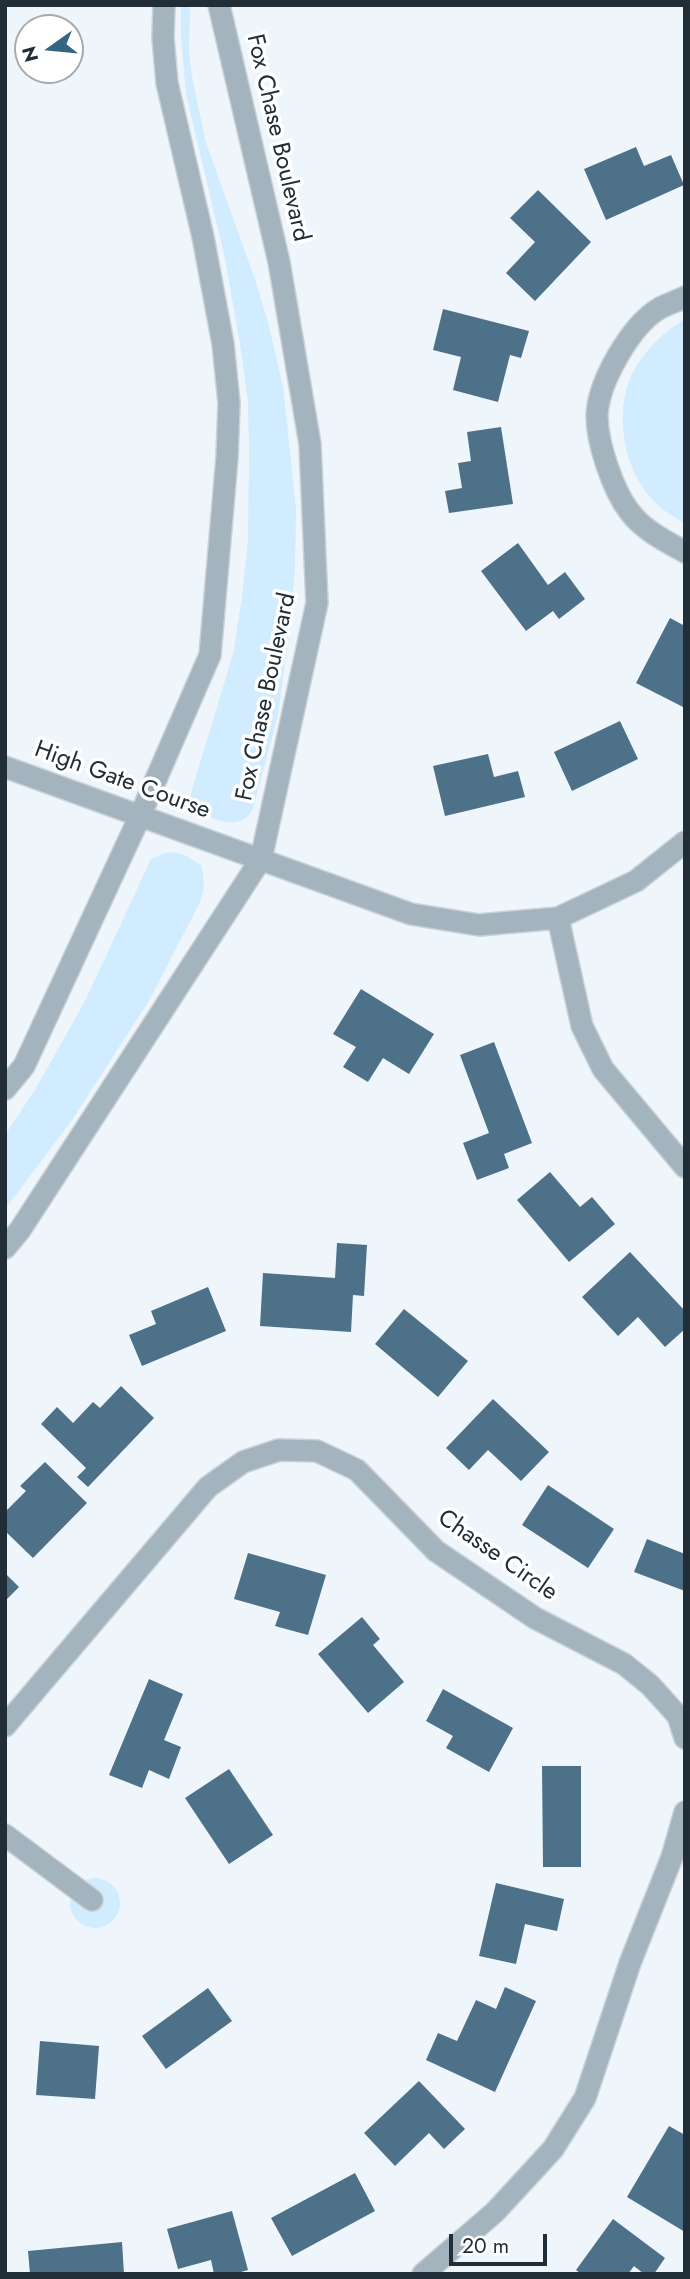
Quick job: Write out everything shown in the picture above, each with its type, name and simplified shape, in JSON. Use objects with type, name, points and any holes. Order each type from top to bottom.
[{"type":"street","points":[[5,1089],[23,1066],[141,816],[210,656],[227,458],[229,403],[218,317],[167,83],[163,5]]},
{"type":"street","name":"Fox Chase Boulevard","points":[[5,1248],[20,1230],[261,859],[317,603],[310,444],[279,262],[219,5]]},
{"type":"street","points":[[685,297],[658,309],[631,337],[619,354],[604,385],[597,416],[610,481],[630,513],[651,533],[685,552]]},
{"type":"street","name":"High Gate Course","points":[[5,767],[411,914],[479,925],[558,918],[636,881],[685,842]]},
{"type":"street","points":[[558,918],[582,1026],[603,1069],[685,1167]]},
{"type":"street","name":"Chasse Circle","points":[[5,1726],[208,1487],[243,1462],[279,1450],[317,1451],[357,1470],[436,1552],[536,1618],[624,1664],[650,1685],[678,1716],[685,1738]]},
{"type":"street","points":[[424,2274],[495,2213],[553,2148],[585,2098],[630,1963],[672,1857],[685,1812]]},
{"type":"street","points":[[5,1835],[92,1900]]},
{"type":"shaded area","points":[[181,5],[190,5],[189,53],[206,143],[255,279],[283,387],[296,509],[295,569],[278,715],[253,809],[247,817],[230,823],[211,817],[195,804],[190,796],[233,654],[242,596],[248,540],[248,402],[225,259],[186,94]]},
{"type":"shaded area","points":[[685,319],[685,523],[650,497],[633,470],[624,438],[623,404],[632,374],[642,358],[669,330]]},
{"type":"shaded area","points":[[174,852],[201,865],[204,885],[199,904],[150,999],[72,1120],[5,1209],[5,1135],[36,1088],[85,1001],[151,859]]},
{"type":"shaded area","points":[[95,1878],[113,1885],[120,1903],[113,1921],[95,1928],[77,1921],[70,1903],[77,1885]]},
{"type":"building","points":[[636,147],[644,166],[671,155],[684,185],[606,220],[584,169]]},
{"type":"building","points":[[538,190],[591,242],[535,301],[506,273],[535,242],[510,218]]},
{"type":"building","points":[[443,309],[529,331],[521,358],[510,355],[498,402],[453,390],[461,357],[433,350]]},
{"type":"building","points":[[501,427],[513,504],[449,513],[445,491],[462,488],[458,463],[471,461],[467,432]]},
{"type":"building","points":[[518,543],[548,585],[565,572],[585,599],[559,619],[553,611],[526,631],[481,571]]},
{"type":"building","points":[[670,618],[685,626],[685,708],[636,683]]},
{"type":"building","points":[[620,721],[638,759],[572,791],[554,752]]},
{"type":"building","points":[[488,754],[494,777],[518,771],[525,797],[445,816],[433,766]]},
{"type":"building","points":[[361,989],[434,1034],[409,1074],[383,1058],[368,1082],[343,1067],[356,1047],[333,1034]]},
{"type":"building","points":[[494,1042],[532,1143],[504,1154],[509,1168],[477,1180],[463,1143],[489,1133],[460,1055]]},
{"type":"building","points":[[550,1172],[580,1207],[592,1197],[615,1224],[569,1262],[517,1200]]},
{"type":"building","points":[[337,1243],[367,1245],[364,1296],[353,1295],[351,1332],[260,1326],[263,1273],[335,1278]]},
{"type":"building","points":[[630,1252],[685,1311],[685,1329],[665,1347],[638,1317],[618,1336],[582,1297]]},
{"type":"building","points":[[208,1287],[226,1331],[142,1366],[129,1335],[156,1324],[151,1311]]},
{"type":"building","points":[[404,1309],[468,1361],[438,1397],[375,1344]]},
{"type":"building","points":[[121,1386],[154,1418],[88,1487],[77,1477],[86,1468],[41,1424],[57,1407],[73,1423],[93,1402],[100,1408]]},
{"type":"building","points":[[493,1399],[549,1452],[521,1481],[488,1450],[469,1470],[446,1448]]},
{"type":"building","points":[[45,1462],[87,1503],[33,1558],[5,1531],[5,1512],[26,1491],[20,1486]]},
{"type":"building","points":[[548,1485],[614,1529],[588,1568],[522,1525]]},
{"type":"building","points":[[647,1539],[685,1554],[685,1591],[634,1572]]},
{"type":"building","points":[[248,1553],[326,1575],[308,1635],[275,1626],[280,1612],[234,1599]]},
{"type":"building","points":[[5,1573],[19,1587],[5,1601]]},
{"type":"building","points":[[362,1617],[380,1639],[373,1645],[404,1682],[368,1713],[318,1654]]},
{"type":"building","points":[[149,1679],[183,1694],[164,1740],[181,1747],[169,1779],[149,1770],[142,1788],[109,1775]]},
{"type":"building","points":[[443,1689],[513,1728],[489,1772],[446,1748],[453,1736],[426,1721]]},
{"type":"building","points":[[542,1766],[581,1766],[581,1867],[543,1867]]},
{"type":"building","points":[[229,1769],[273,1835],[229,1864],[185,1798]]},
{"type":"building","points":[[496,1883],[564,1899],[557,1931],[525,1924],[516,1964],[479,1956]]},
{"type":"building","points":[[505,1987],[536,2001],[495,2092],[426,2060],[438,2033],[457,2041],[476,2000],[496,2009]]},
{"type":"building","points":[[208,1988],[232,2021],[166,2069],[142,2036]]},
{"type":"building","points":[[40,2041],[99,2046],[95,2099],[36,2095]]},
{"type":"building","points":[[419,2081],[465,2129],[444,2149],[429,2133],[395,2166],[364,2133]]},
{"type":"building","points":[[669,2126],[685,2135],[685,2232],[627,2197]]},
{"type":"building","points":[[355,2173],[375,2211],[292,2256],[271,2218]]},
{"type":"building","points":[[232,2211],[248,2270],[234,2274],[214,2274],[211,2260],[178,2269],[167,2229]]},
{"type":"building","points":[[613,2219],[665,2258],[654,2274],[644,2274],[634,2266],[628,2274],[581,2274],[576,2270]]},
{"type":"building","points":[[122,2242],[124,2274],[30,2274],[28,2251]]}]
